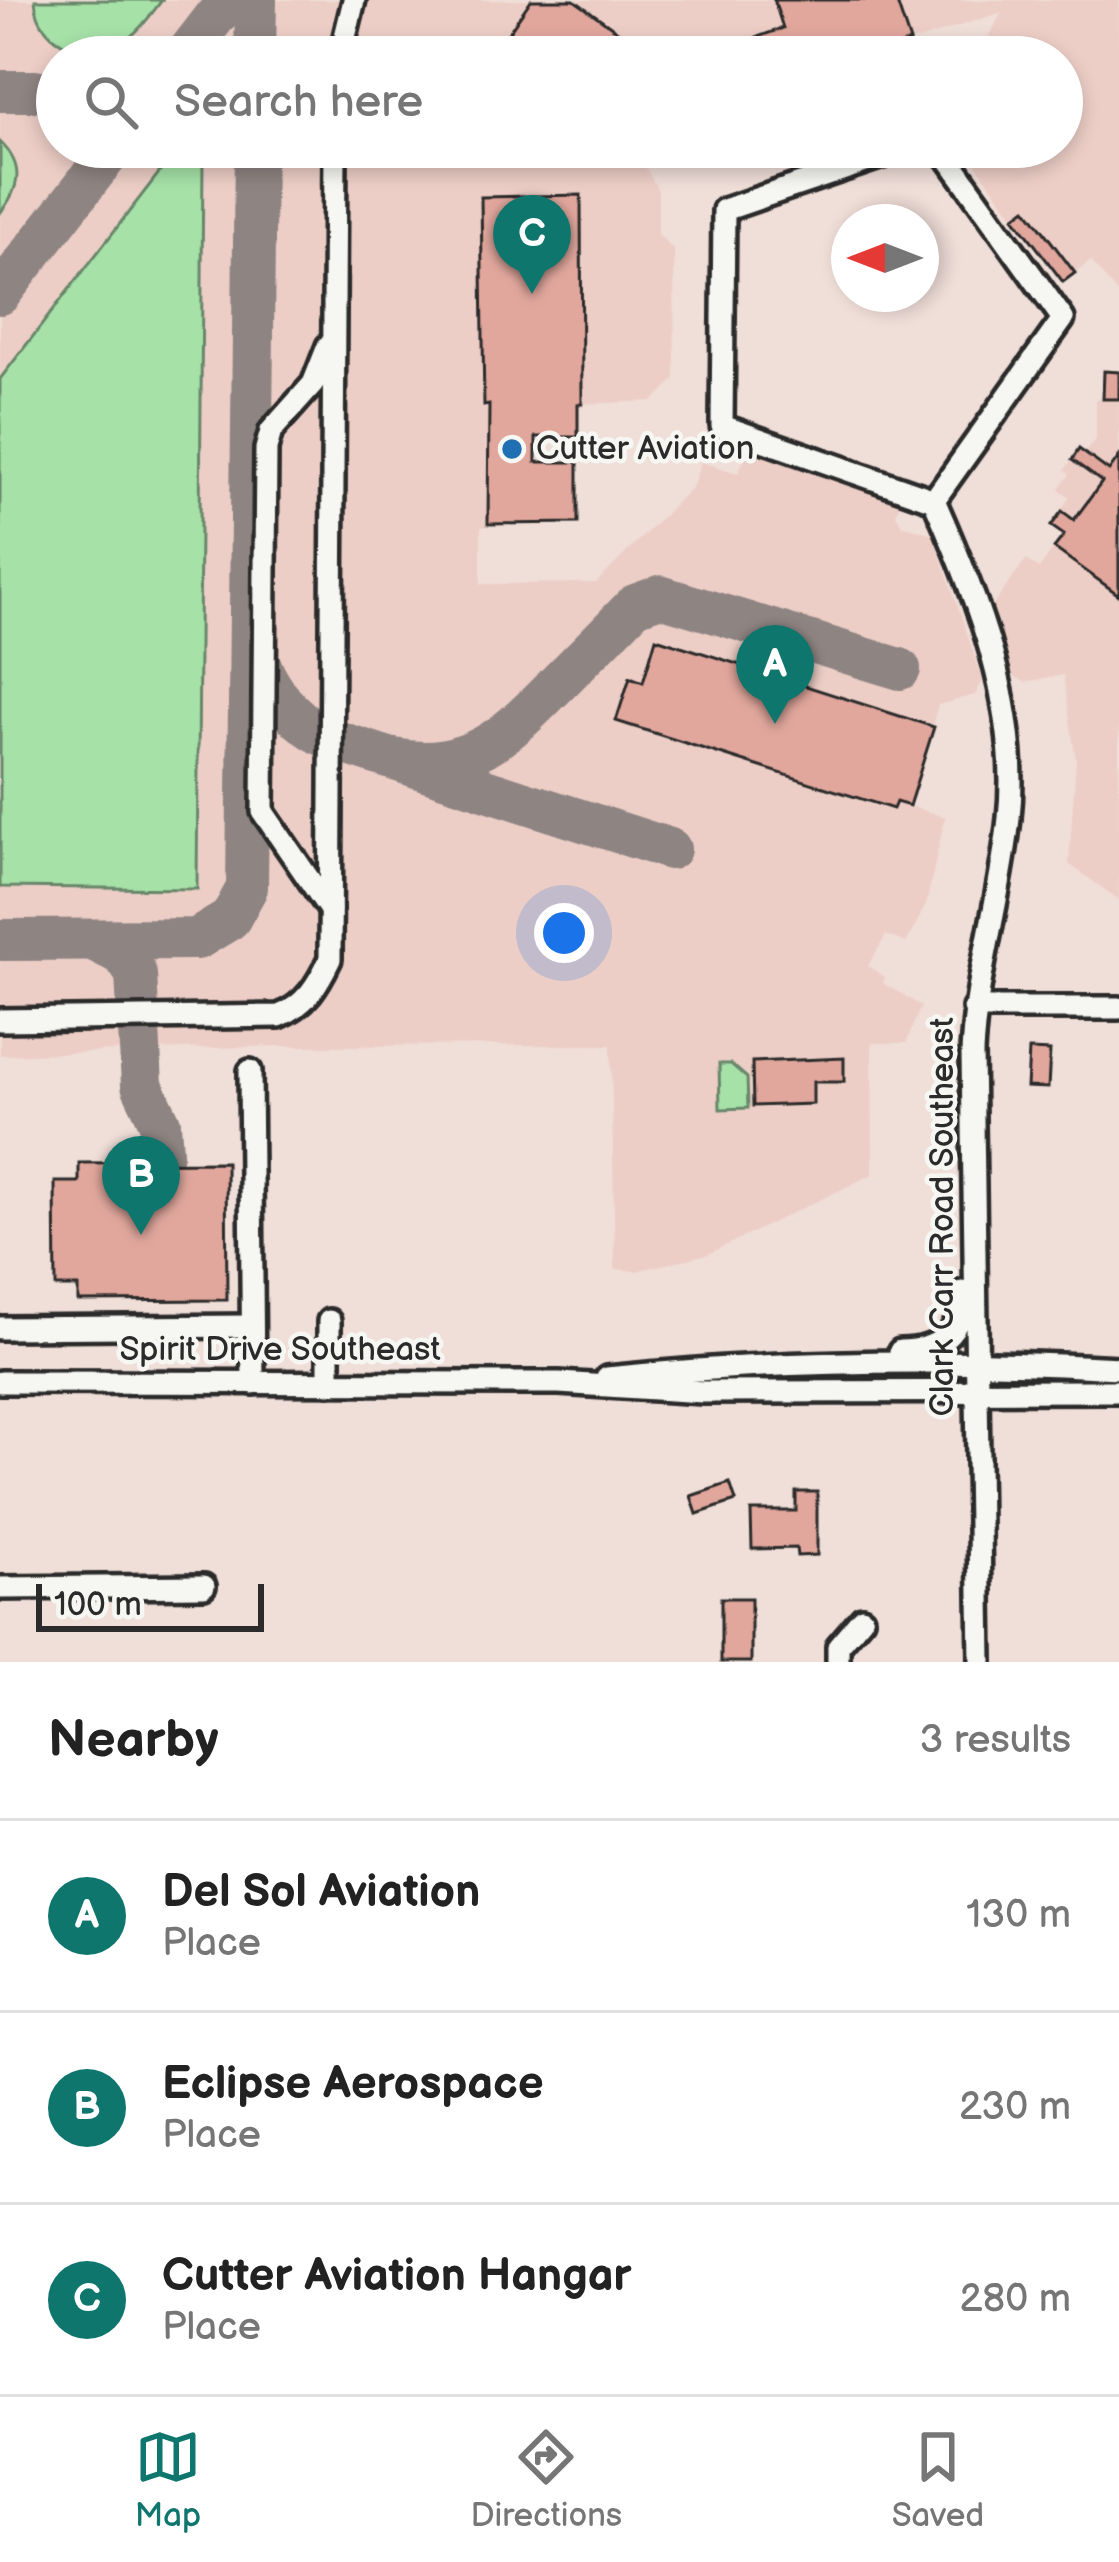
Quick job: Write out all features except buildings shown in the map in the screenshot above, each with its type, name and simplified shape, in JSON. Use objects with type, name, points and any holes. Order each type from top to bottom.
[{"type":"street","points":[[345,36],[354,0]]},
{"type":"street","points":[[0,1020],[287,1013],[315,988],[326,967],[332,946],[335,168]]},
{"type":"street","points":[[847,168],[724,210],[722,426],[934,500],[1063,319],[955,168]]},
{"type":"street","points":[[332,916],[323,895],[266,820],[263,798],[266,449],[271,430],[313,384],[330,339],[334,306]]},
{"type":"street","name":"Clark Carr Road Southeast","points":[[934,500],[995,669],[1012,760],[1004,856],[974,1008],[981,1662]]},
{"type":"street","points":[[974,1008],[1119,1008]]},
{"type":"street","points":[[250,1071],[253,1382]]},
{"type":"street","points":[[779,1363],[818,1352],[920,1351],[941,1342],[956,1327],[963,1310],[962,1224],[974,1198]]},
{"type":"street","points":[[329,1321],[329,1383]]},
{"type":"street","points":[[0,1328],[250,1326]]},
{"type":"street","points":[[559,1383],[779,1363],[1119,1368]]},
{"type":"street","name":"Spirit Drive Southeast","points":[[0,1382],[559,1383]]},
{"type":"street","points":[[559,1383],[704,1392],[1119,1391]]},
{"type":"street","points":[[0,1588],[204,1586]]},
{"type":"street","points":[[838,1662],[838,1646],[862,1618]]},
{"type":"shaded area","points":[[0,0],[1119,0],[1119,296],[1091,261],[1063,282],[979,168],[1083,168],[1083,36],[989,36],[1002,12],[929,36],[36,36],[36,168],[646,168],[658,190],[658,234],[674,251],[675,379],[653,401],[578,404],[578,437],[536,438],[536,462],[578,462],[578,523],[481,528],[481,584],[596,583],[693,486],[701,462],[738,473],[750,447],[902,495],[896,514],[902,525],[933,534],[983,680],[975,695],[938,705],[909,806],[945,817],[926,905],[906,943],[886,935],[868,966],[885,977],[883,983],[921,1006],[906,1043],[872,1043],[873,1174],[708,1254],[636,1271],[615,1269],[611,1045],[278,1046],[0,1055]]},
{"type":"shaded area","points":[[1104,371],[1119,372],[1119,900],[1069,864],[1076,759],[1063,675],[1025,682],[1012,675],[991,608],[1026,560],[1039,569],[1063,535],[1050,525],[1070,497],[1059,489],[1079,449],[1085,453],[1096,439],[1096,399],[1103,398]]},
{"type":"green space","points":[[35,0],[162,0],[131,36],[53,36],[39,17]]},
{"type":"green space","points":[[0,142],[13,160],[17,177],[0,213]]},
{"type":"green space","points":[[163,168],[203,168],[197,889],[0,887],[0,379]]},
{"type":"green space","points":[[719,1064],[731,1064],[747,1078],[748,1108],[720,1109]]},
{"type":"taxiway","points":[[200,36],[228,0]]},
{"type":"taxiway","points":[[255,36],[256,0]]},
{"type":"taxiway","points":[[0,91],[36,91]]},
{"type":"taxiway","points":[[0,294],[98,168]]},
{"type":"taxiway","points":[[0,940],[197,939],[230,919],[247,888],[255,168]]},
{"type":"taxiway","points":[[393,759],[443,761],[484,746],[520,720],[635,605],[660,596],[900,669]]},
{"type":"taxiway","points":[[255,648],[282,702],[330,739],[670,849]]},
{"type":"taxiway","points":[[95,941],[123,955],[136,974],[142,1085],[160,1123],[162,1153]]},
{"type":"place","name":"Cutter Aviation Hangar","points":[[532,294]]},
{"type":"place","name":"Cutter Aviation","points":[[512,449]]},
{"type":"place","name":"Del Sol Aviation","points":[[775,724]]},
{"type":"place","name":"Eclipse Aerospace","points":[[141,1235]]}]
